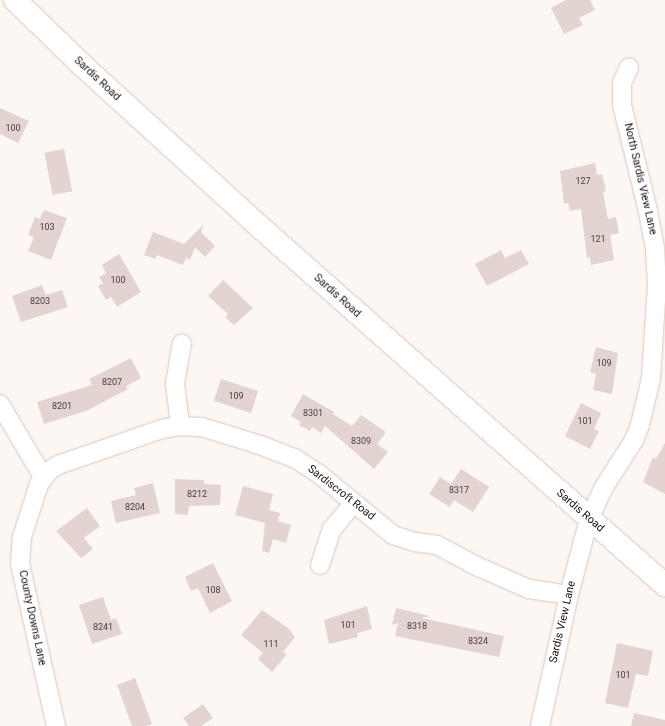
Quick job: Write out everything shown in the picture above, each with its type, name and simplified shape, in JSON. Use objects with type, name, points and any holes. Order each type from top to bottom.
[{"type":"main road","name":"Sardis Road","points":[[15,0],[87,70],[260,227],[665,585]]},
{"type":"street","name":"North Sardis View Lane","points":[[589,519],[604,486],[634,440],[640,425],[651,378],[657,286],[655,248],[648,211],[622,105],[622,84],[629,67]]},
{"type":"street","points":[[180,426],[175,383],[182,344]]},
{"type":"street","points":[[0,404],[43,477]]},
{"type":"street","name":"Sardiscroft Road","points":[[43,477],[58,465],[162,429],[180,426],[202,427],[296,459],[319,474],[393,535],[414,542],[437,545],[472,564],[529,589],[569,595]]},
{"type":"street","name":"County Downs Lane","points":[[43,477],[22,537],[20,563],[56,726]]},
{"type":"street","points":[[320,565],[332,529],[354,504]]},
{"type":"street","name":"Sardis View Lane","points":[[540,726],[569,595],[589,519]]},
{"type":"building","points":[[566,0],[590,0],[595,10],[579,18],[583,25],[564,34],[551,8]]},
{"type":"building","points":[[0,108],[29,121],[18,143],[0,134]]},
{"type":"building","points":[[64,149],[72,191],[53,195],[44,153]]},
{"type":"building","points":[[595,163],[597,175],[602,174],[606,191],[603,192],[608,219],[616,217],[619,233],[610,235],[614,260],[591,265],[590,257],[587,258],[581,209],[570,211],[568,203],[564,204],[560,171]]},
{"type":"building","points":[[44,210],[67,218],[51,260],[28,251],[34,237],[28,235],[35,217],[40,219]]},
{"type":"building","points":[[204,224],[201,232],[215,246],[205,257],[195,247],[190,260],[186,258],[183,265],[157,255],[155,259],[144,255],[153,232],[184,244]]},
{"type":"building","points":[[501,250],[505,258],[521,250],[529,264],[487,286],[475,264]]},
{"type":"building","points":[[119,254],[141,292],[117,307],[111,297],[106,300],[98,286],[103,283],[99,277],[106,273],[102,265]]},
{"type":"building","points":[[223,280],[253,308],[234,325],[225,317],[228,314],[208,296]]},
{"type":"building","points":[[42,285],[46,295],[62,290],[68,307],[21,322],[12,296]]},
{"type":"building","points":[[596,347],[618,353],[612,394],[593,390],[596,374],[590,372]]},
{"type":"building","points":[[131,358],[141,378],[126,386],[128,389],[86,411],[44,424],[37,402],[92,385],[89,379]]},
{"type":"building","points":[[221,379],[258,391],[251,413],[214,401]]},
{"type":"building","points":[[303,394],[334,412],[333,414],[352,426],[361,415],[386,432],[377,444],[388,452],[374,469],[325,426],[321,433],[312,427],[310,431],[299,425],[301,422],[291,416]]},
{"type":"building","points":[[581,403],[601,413],[594,429],[599,431],[590,449],[565,436]]},
{"type":"building","points":[[665,443],[665,494],[643,482],[653,457],[656,459]]},
{"type":"building","points":[[461,469],[489,487],[473,512],[454,500],[450,507],[429,494],[440,477],[451,484]]},
{"type":"building","points":[[175,479],[204,480],[204,484],[221,485],[220,505],[189,506],[188,515],[175,514]]},
{"type":"building","points":[[153,483],[160,513],[116,523],[111,501],[136,495],[134,488]]},
{"type":"building","points":[[243,486],[273,494],[269,510],[280,513],[278,521],[291,525],[286,543],[273,539],[269,553],[262,551],[265,523],[235,515]]},
{"type":"building","points":[[87,508],[100,526],[84,538],[93,549],[81,558],[56,531]]},
{"type":"building","points":[[213,563],[232,601],[210,613],[198,588],[191,591],[185,577]]},
{"type":"building","points":[[103,597],[111,620],[116,618],[122,634],[92,644],[79,605]]},
{"type":"building","points":[[367,606],[372,629],[357,633],[358,637],[329,644],[324,620]]},
{"type":"building","points":[[396,608],[430,616],[422,618],[504,636],[499,657],[395,636],[398,623],[392,625]]},
{"type":"building","points":[[262,610],[288,628],[295,637],[283,652],[287,654],[272,672],[258,659],[263,653],[241,635]]},
{"type":"building","points":[[617,643],[653,651],[648,676],[636,674],[628,708],[605,703]]},
{"type":"building","points":[[135,678],[152,724],[145,726],[132,726],[117,685]]},
{"type":"building","points":[[203,704],[213,718],[201,726],[189,726],[183,718]]},
{"type":"building","points":[[634,713],[665,720],[665,726],[631,726]]}]
